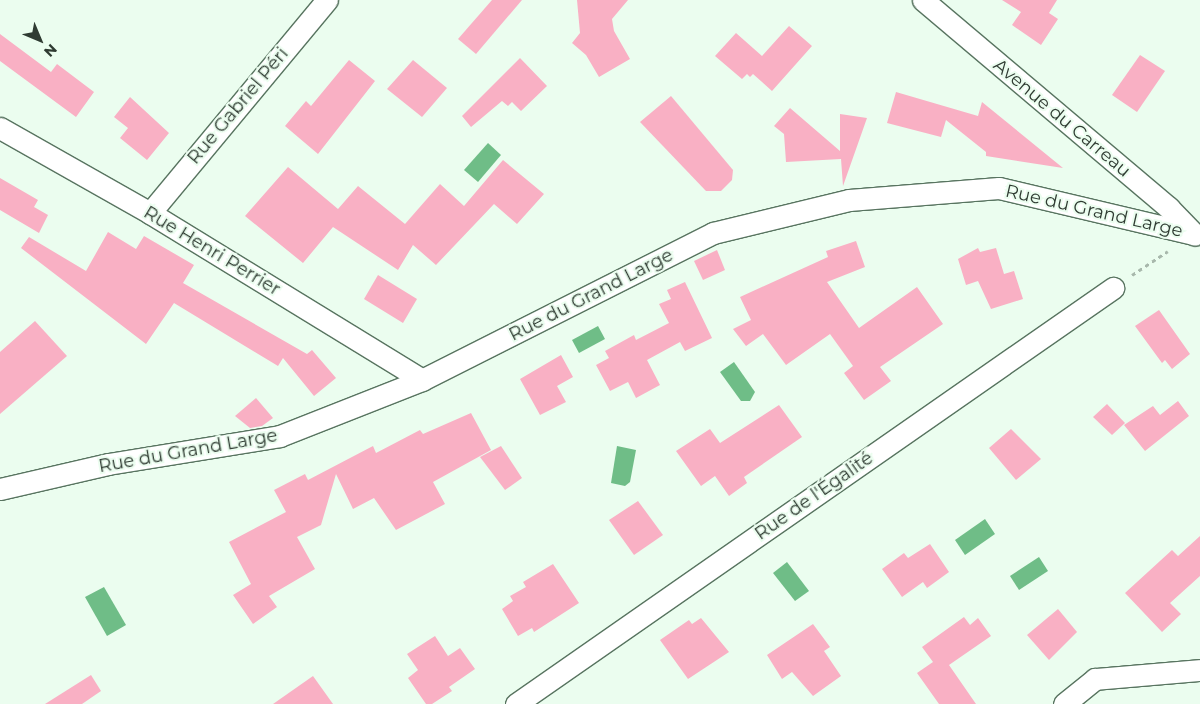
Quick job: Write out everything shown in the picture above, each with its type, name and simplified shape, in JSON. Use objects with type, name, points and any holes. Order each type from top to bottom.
[{"type":"street","name":"Rue Gabriel Péri","points":[[150,213],[327,0]]},
{"type":"street","name":"Avenue du Carreau","points":[[923,0],[1169,208],[1197,236]]},
{"type":"street","name":"Rue Henri Perrier","points":[[0,128],[150,213],[422,380]]},
{"type":"street","name":"Rue du Grand Large","points":[[0,489],[108,464],[280,436],[422,380],[713,233],[849,200],[999,188],[1197,236]]},
{"type":"street","name":"Rue de l'Égalité","points":[[516,704],[1113,288]]},
{"type":"street","points":[[1064,704],[1095,678],[1200,670]]},
{"type":"path","points":[[1113,288],[1197,236]]},
{"type":"shaded area","points":[[488,143],[501,155],[478,182],[464,170]]},
{"type":"shaded area","points":[[598,326],[605,339],[579,353],[572,340]]},
{"type":"shaded area","points":[[734,362],[755,392],[750,401],[741,401],[720,372]]},
{"type":"shaded area","points":[[617,446],[636,450],[630,482],[625,486],[611,483]]},
{"type":"shaded area","points":[[985,519],[995,534],[965,555],[955,540]]},
{"type":"shaded area","points":[[1039,557],[1048,571],[1019,590],[1010,576]]},
{"type":"shaded area","points":[[787,562],[809,591],[795,601],[773,573]]},
{"type":"shaded area","points":[[104,587],[126,625],[107,636],[85,597]]},
{"type":"building","points":[[492,0],[522,0],[476,54],[458,39]]},
{"type":"building","points":[[577,0],[628,0],[612,19],[614,31],[630,59],[599,77],[586,55],[572,43],[580,33]]},
{"type":"building","points":[[1002,0],[1057,0],[1049,13],[1058,19],[1041,45],[1012,25],[1021,12]]},
{"type":"building","points":[[789,26],[812,46],[772,91],[753,74],[750,77],[747,74],[742,79],[715,56],[736,33],[762,56]]},
{"type":"building","points":[[0,34],[51,72],[57,64],[94,92],[76,117],[0,61]]},
{"type":"building","points":[[1140,55],[1165,71],[1137,112],[1112,95]]},
{"type":"building","points":[[520,58],[547,86],[521,111],[512,102],[508,106],[502,101],[471,127],[462,116]]},
{"type":"building","points":[[349,60],[375,81],[318,154],[285,126],[306,101],[311,106]]},
{"type":"building","points":[[413,60],[447,88],[422,117],[387,89]]},
{"type":"building","points":[[896,92],[978,116],[982,102],[1063,168],[986,156],[986,152],[946,120],[941,137],[887,123]]},
{"type":"building","points":[[671,96],[733,170],[732,180],[721,191],[706,191],[640,122]]},
{"type":"building","points":[[130,97],[169,133],[147,160],[120,138],[128,128],[114,117]]},
{"type":"building","points":[[790,108],[840,151],[840,114],[867,118],[843,186],[841,159],[786,162],[784,134],[774,126]]},
{"type":"building","points":[[503,160],[544,194],[517,224],[494,204],[436,265],[413,245],[398,270],[333,227],[303,263],[245,216],[288,167],[338,209],[358,186],[405,224],[440,184],[464,206]]},
{"type":"building","points":[[0,178],[38,200],[34,207],[48,215],[39,233],[0,210]]},
{"type":"building","points":[[108,232],[136,249],[144,236],[194,265],[183,283],[307,354],[312,350],[336,378],[314,396],[283,358],[278,366],[174,303],[146,344],[21,248],[29,237],[86,271]]},
{"type":"building","points":[[856,241],[865,267],[827,282],[859,328],[917,287],[943,324],[880,367],[891,381],[864,400],[844,373],[853,366],[830,334],[786,365],[763,334],[746,346],[733,329],[751,320],[740,297],[828,257],[826,251]]},
{"type":"building","points":[[978,248],[980,252],[996,248],[1004,274],[1014,271],[1023,299],[991,309],[978,281],[966,285],[958,259]]},
{"type":"building","points":[[717,250],[725,270],[703,280],[694,261]]},
{"type":"building","points":[[378,275],[417,299],[403,323],[364,299]]},
{"type":"building","points":[[685,282],[712,338],[685,351],[680,342],[647,360],[660,385],[636,398],[628,382],[610,391],[596,365],[609,358],[605,351],[634,335],[636,340],[669,323],[659,304],[671,299],[667,290]]},
{"type":"building","points":[[1159,310],[1190,354],[1172,369],[1165,360],[1162,363],[1135,326]]},
{"type":"building","points":[[35,321],[67,356],[0,414],[0,352]]},
{"type":"building","points":[[561,355],[573,377],[557,386],[566,402],[540,415],[520,379]]},
{"type":"building","points":[[256,398],[273,418],[262,426],[250,428],[235,416]]},
{"type":"building","points":[[1178,401],[1189,416],[1145,451],[1124,425],[1153,406],[1160,415]]},
{"type":"building","points":[[1107,404],[1125,423],[1112,435],[1093,417]]},
{"type":"building","points":[[779,405],[802,437],[744,477],[747,483],[729,496],[715,476],[701,486],[676,451],[710,429],[720,443]]},
{"type":"building","points":[[471,413],[491,450],[433,482],[445,504],[396,530],[374,498],[353,509],[336,474],[321,525],[297,537],[315,569],[269,596],[277,607],[253,624],[233,595],[251,584],[229,542],[286,512],[274,490],[305,474],[308,480],[373,446],[376,453],[420,430],[423,434]]},
{"type":"building","points":[[1011,429],[1041,459],[1016,480],[989,448]]},
{"type":"building","points":[[501,446],[522,478],[505,490],[480,457]]},
{"type":"building","points":[[638,501],[663,535],[634,555],[609,520]]},
{"type":"building","points":[[1200,536],[1200,576],[1170,603],[1181,614],[1162,632],[1125,593],[1172,550],[1178,556]]},
{"type":"building","points":[[930,544],[949,572],[927,588],[923,582],[902,597],[882,569],[904,553],[908,558]]},
{"type":"building","points":[[553,564],[579,603],[534,632],[532,628],[518,636],[502,609],[513,601],[510,596],[526,587],[523,582]]},
{"type":"building","points":[[1058,609],[1077,632],[1049,660],[1027,635]]},
{"type":"building","points":[[964,617],[970,625],[978,618],[991,636],[949,665],[976,704],[939,704],[917,673],[933,662],[922,647]]},
{"type":"building","points":[[701,618],[729,652],[688,679],[660,640],[689,620],[692,624]]},
{"type":"building","points":[[813,624],[830,647],[824,651],[841,676],[813,696],[792,672],[782,679],[767,655]]},
{"type":"building","points":[[435,636],[448,656],[460,648],[475,669],[449,687],[452,691],[432,704],[426,704],[408,678],[418,670],[407,654]]},
{"type":"building","points":[[91,675],[101,691],[82,704],[45,704]]},
{"type":"building","points":[[313,676],[333,704],[273,704]]}]
